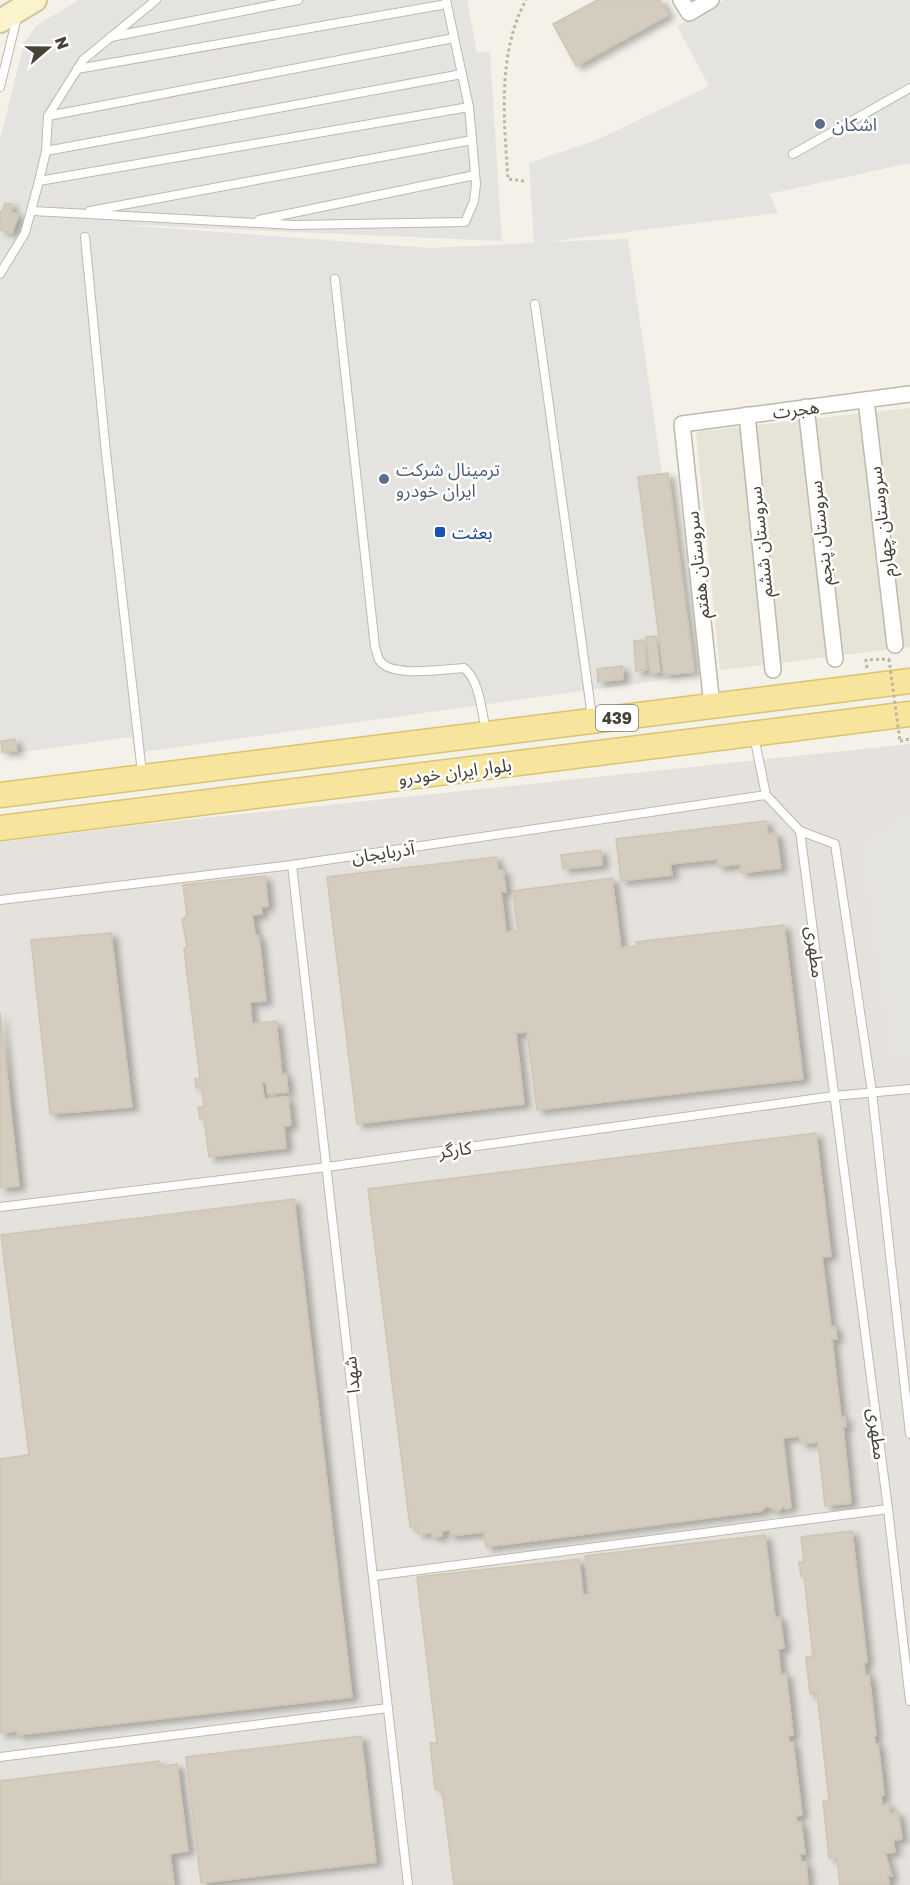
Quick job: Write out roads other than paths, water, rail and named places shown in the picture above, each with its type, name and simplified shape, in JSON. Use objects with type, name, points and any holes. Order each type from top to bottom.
[{"type":"main road","name":"بلوار ایران خودرو","points":[[0,795],[910,681]]},
{"type":"main road","name":"بلوار ایران خودرو","points":[[0,828],[910,714]]},
{"type":"main road","points":[[324,755],[327,787]]},
{"type":"main road","points":[[279,760],[282,793]]},
{"type":"street","points":[[681,0],[689,13],[711,0]]},
{"type":"street","name":"هجرت","points":[[682,424],[910,394]]},
{"type":"street","name":"سروستان چهارم","points":[[866,400],[892,652]]},
{"type":"street","name":"سروستان پنجم","points":[[806,407],[834,659]]},
{"type":"street","name":"سروستان ششم","points":[[747,415],[773,670]]},
{"type":"street","name":"سروستان هفتم","points":[[682,424],[712,706]]},
{"type":"lane","points":[[0,274],[26,232],[33,211],[46,150],[48,116],[83,60],[156,0]]},
{"type":"lane","points":[[110,38],[298,0]]},
{"type":"lane","points":[[33,211],[294,225],[465,222],[474,201],[475,175],[469,107],[446,2],[77,69]]},
{"type":"lane","points":[[0,87],[18,10]]},
{"type":"lane","points":[[48,116],[454,38]]},
{"type":"lane","points":[[46,150],[462,74]]},
{"type":"lane","points":[[793,154],[910,88]]},
{"type":"lane","points":[[39,181],[469,107]]},
{"type":"lane","points":[[78,213],[472,140]]},
{"type":"lane","points":[[248,222],[475,175]]},
{"type":"lane","points":[[85,237],[105,453],[142,777]]},
{"type":"lane","points":[[335,279],[375,647],[380,661],[389,668],[408,671],[464,668],[471,674],[487,734]]},
{"type":"lane","points":[[535,304],[592,721]]},
{"type":"lane","points":[[753,734],[766,795],[800,831]]},
{"type":"lane","name":"آذربایجان","points":[[0,900],[292,865],[766,795]]},
{"type":"lane","name":"مطهری","points":[[910,1434],[872,1092],[835,844],[800,831],[888,1509],[910,1701]]},
{"type":"lane","name":"شهدا","points":[[292,865],[408,1885]]},
{"type":"lane","name":"کارگر","points":[[0,1208],[327,1167],[834,1096],[910,1089]]},
{"type":"lane","points":[[373,1576],[888,1509]]},
{"type":"lane","points":[[0,1756],[388,1708]]},
{"type":"place","name":"اشکان","points":[[820,124]]},
{"type":"place","name":"ترمینال شرکت ایران خودرو","points":[[384,479]]},
{"type":"place","name":"بعثت","points":[[440,532]]}]
